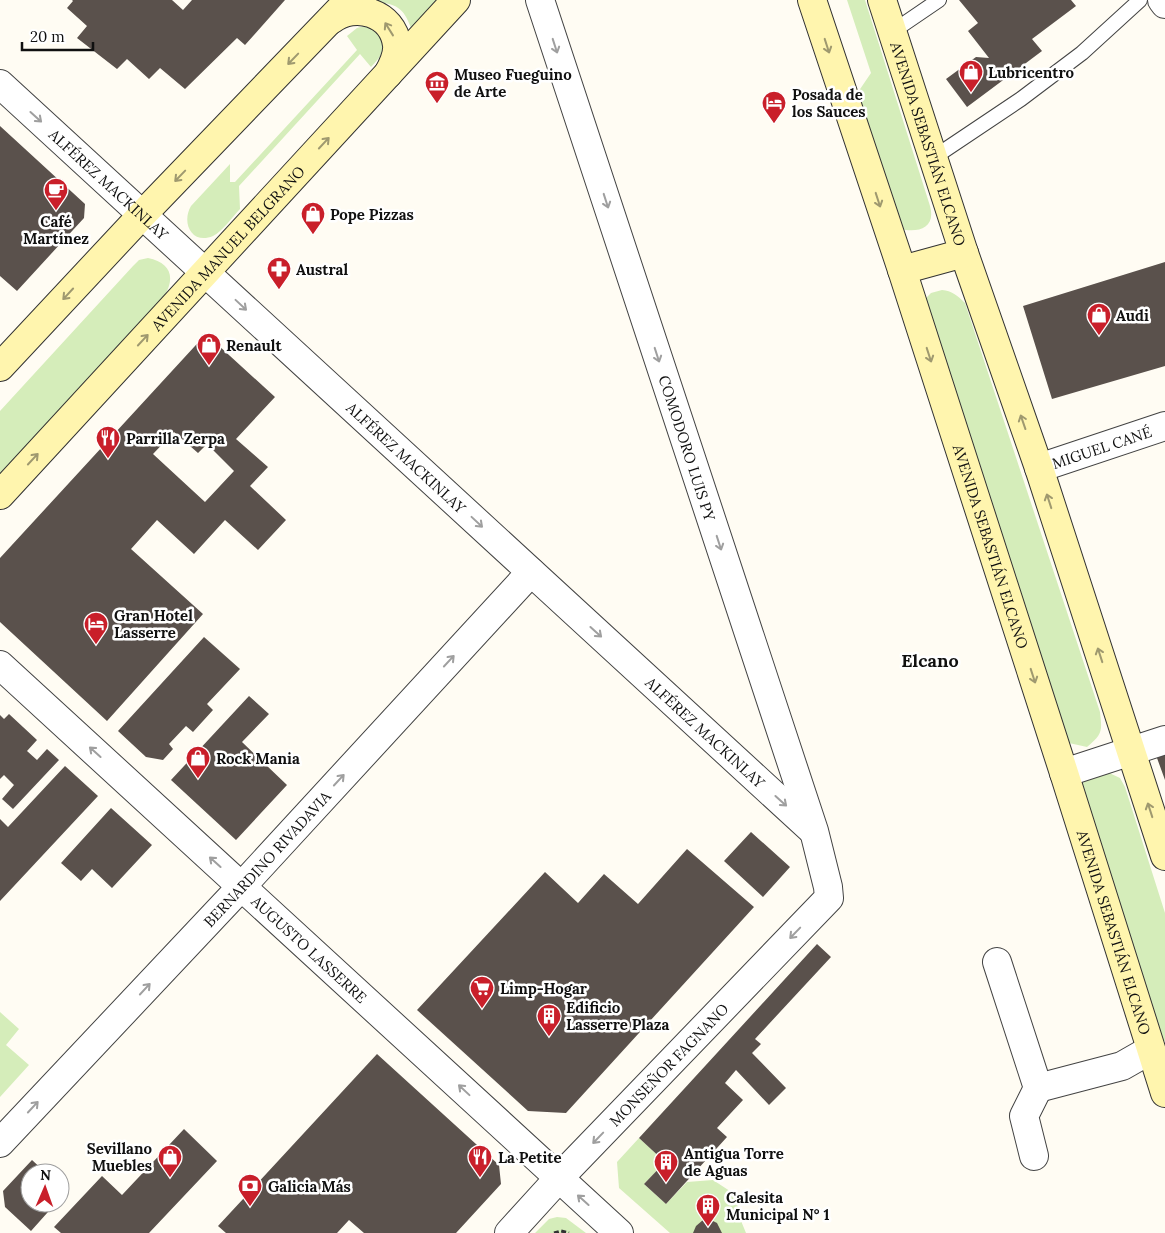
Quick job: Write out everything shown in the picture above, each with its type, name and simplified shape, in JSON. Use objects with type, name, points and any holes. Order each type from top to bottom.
[{"type":"main road","points":[[0,367],[142,215],[349,0]]},
{"type":"main road","name":"AVENIDA MANUEL BELGRANO","points":[[0,495],[456,0]]},
{"type":"main road","name":"AVENIDA SEBASTIÁN ELCANO","points":[[812,0],[902,270],[1165,1093]]},
{"type":"main road","name":"AVENIDA SEBASTIÁN ELCANO","points":[[882,0],[964,252],[1039,468],[1165,856]]},
{"type":"main road","points":[[326,24],[338,15],[353,10],[369,11],[382,18],[392,30],[397,45],[395,60],[388,74]]},
{"type":"main road","points":[[902,270],[964,252]]},
{"type":"street","name":"COMODORO LUIS PY","points":[[540,0],[814,831],[829,898]]},
{"type":"street","points":[[1162,0],[1165,4]]},
{"type":"street","name":"ALFÉREZ MACKINLAY","points":[[0,84],[814,831]]},
{"type":"street","name":"MIGUEL CANÉ","points":[[1039,468],[1165,426]]},
{"type":"street","name":"BERNARDINO RIVADAVIA","points":[[0,1143],[242,886],[531,572]]},
{"type":"street","name":"AUGUSTO LASSERRE","points":[[0,665],[619,1233]]},
{"type":"street","points":[[1064,773],[1165,740]]},
{"type":"street","name":"MONSEÑOR FAGNANO","points":[[510,1233],[559,1178],[829,898]]},
{"type":"street","points":[[997,962],[1038,1088],[1024,1116],[1034,1156]]},
{"type":"street","points":[[1038,1088],[1122,1066],[1150,1050]]},
{"type":"lane","points":[[892,32],[939,0]]},
{"type":"lane","points":[[933,158],[1021,99],[1082,53],[1140,0]]},
{"type":"path","points":[[554,1233],[569,1233]]},
{"type":"green space","points":[[376,0],[437,0],[411,28],[402,11],[394,5],[374,2]]},
{"type":"green space","points":[[847,0],[865,0],[930,206],[931,219],[928,224],[919,229],[900,229],[854,98],[871,73]]},
{"type":"green space","points":[[372,26],[383,36],[383,50],[378,59],[371,67],[360,54],[239,186],[240,209],[224,227],[217,234],[206,238],[199,238],[194,235],[190,231],[187,219],[191,206],[230,164],[230,182],[235,182],[357,50],[347,36],[357,28]]},
{"type":"green space","points":[[148,258],[166,266],[170,282],[165,295],[0,476],[0,411],[133,266],[139,260]]},
{"type":"green space","points":[[942,290],[949,291],[965,303],[1100,712],[1101,724],[1099,735],[1087,747],[1069,743],[926,298],[931,293]]},
{"type":"green space","points":[[1105,771],[1120,778],[1125,787],[1165,913],[1165,1041],[1158,1041],[1081,786],[1086,778]]},
{"type":"green space","points":[[0,1012],[19,1029],[6,1045],[29,1065],[0,1097]]},
{"type":"green space","points":[[639,1138],[665,1162],[644,1184],[666,1204],[687,1182],[713,1180],[736,1195],[739,1216],[746,1233],[670,1233],[619,1188],[617,1162]]},
{"type":"green space","points":[[557,1217],[566,1218],[586,1233],[535,1233],[549,1219]]},
{"type":"building","points":[[72,0],[172,0],[183,10],[192,0],[285,0],[245,45],[237,38],[185,89],[160,68],[149,79],[127,59],[117,69],[77,38],[87,26],[67,8]]},
{"type":"building","points":[[959,0],[1071,0],[1076,6],[1032,39],[1042,51],[967,107],[946,79],[976,57],[989,58],[968,31],[978,23]]},
{"type":"building","points":[[0,126],[85,204],[84,218],[17,291],[0,276]]},
{"type":"building","name":"Audi","points":[[1165,262],[1165,366],[1052,399],[1023,306]]},
{"type":"building","points":[[206,334],[275,397],[236,439],[268,467],[250,486],[286,520],[258,550],[225,520],[194,554],[157,520],[131,549],[203,614],[107,721],[0,622],[0,558]],"holes":[[[174,432],[198,453],[207,444],[234,471],[205,502],[153,454]]]},
{"type":"building","points":[[204,637],[240,669],[207,704],[213,710],[193,732],[186,726],[169,744],[173,749],[163,760],[146,757],[118,731]]},
{"type":"building","points":[[249,696],[269,714],[242,742],[287,785],[236,840],[171,780]]},
{"type":"building","points":[[9,714],[37,740],[27,751],[37,760],[47,749],[59,760],[13,809],[2,799],[14,785],[4,775],[0,779],[0,715],[4,719]]},
{"type":"building","points":[[1165,755],[1165,780],[1157,758]]},
{"type":"building","points":[[65,766],[98,796],[0,901],[0,819],[8,827]]},
{"type":"building","points":[[111,808],[152,845],[112,888],[92,869],[81,881],[61,863]]},
{"type":"building","points":[[751,832],[790,867],[763,897],[724,861]]},
{"type":"building","points":[[687,849],[754,907],[566,1113],[528,1111],[417,1010],[545,872],[578,903],[604,874],[638,904]]},
{"type":"building","points":[[817,944],[831,957],[755,1039],[761,1044],[752,1053],[786,1088],[769,1105],[736,1070],[725,1083],[743,1100],[717,1128],[727,1137],[666,1204],[644,1184],[665,1162],[639,1138]]},
{"type":"building","points":[[377,1054],[499,1165],[501,1184],[456,1233],[364,1233],[349,1220],[337,1233],[226,1233],[218,1226]]},
{"type":"building","name":"Sevillano Muebles","points":[[184,1129],[217,1161],[149,1233],[61,1233],[54,1227],[67,1213],[70,1213],[70,1210],[102,1176],[122,1195]]},
{"type":"building","points":[[20,1173],[20,1213],[47,1213],[31,1231],[5,1207],[3,1191]]},
{"type":"building","name":"Calesita Municipal N° 1","points":[[703,1220],[717,1223],[722,1233],[693,1233],[696,1226]]},
{"type":"place","name":"Lubricentro","points":[[971,93]]},
{"type":"place","name":"Museo Fueguino de Arte","points":[[437,104]]},
{"type":"place","name":"Posada de los Sauces","points":[[774,124]]},
{"type":"place","name":"Café Martínez","points":[[56,211]]},
{"type":"place","name":"Pope Pizzas","points":[[313,235]]},
{"type":"place","name":"Austral","points":[[279,290]]},
{"type":"place","name":"Audi","points":[[1099,336]]},
{"type":"place","name":"Renault","points":[[209,366]]},
{"type":"place","name":"Parrilla Zerpa","points":[[108,459]]},
{"type":"place","name":"Gran Hotel Lasserre","points":[[96,645]]},
{"type":"place","name":"Rock Mania","points":[[198,779]]},
{"type":"place","name":"Limp-Hogar","points":[[482,1009]]},
{"type":"place","name":"Edificio Lasserre Plaza","points":[[549,1037]]},
{"type":"place","name":"Sevillano Muebles","points":[[170,1178]]},
{"type":"place","name":"La Petite","points":[[480,1178]]},
{"type":"place","name":"Antigua Torre de Aguas","points":[[666,1183]]},
{"type":"place","name":"Galicia Más","points":[[250,1207]]},
{"type":"place","name":"Calesita Municipal N° 1","points":[[708,1227]]},
{"type":"district","name":"Elcano","points":[[930,660]]}]
